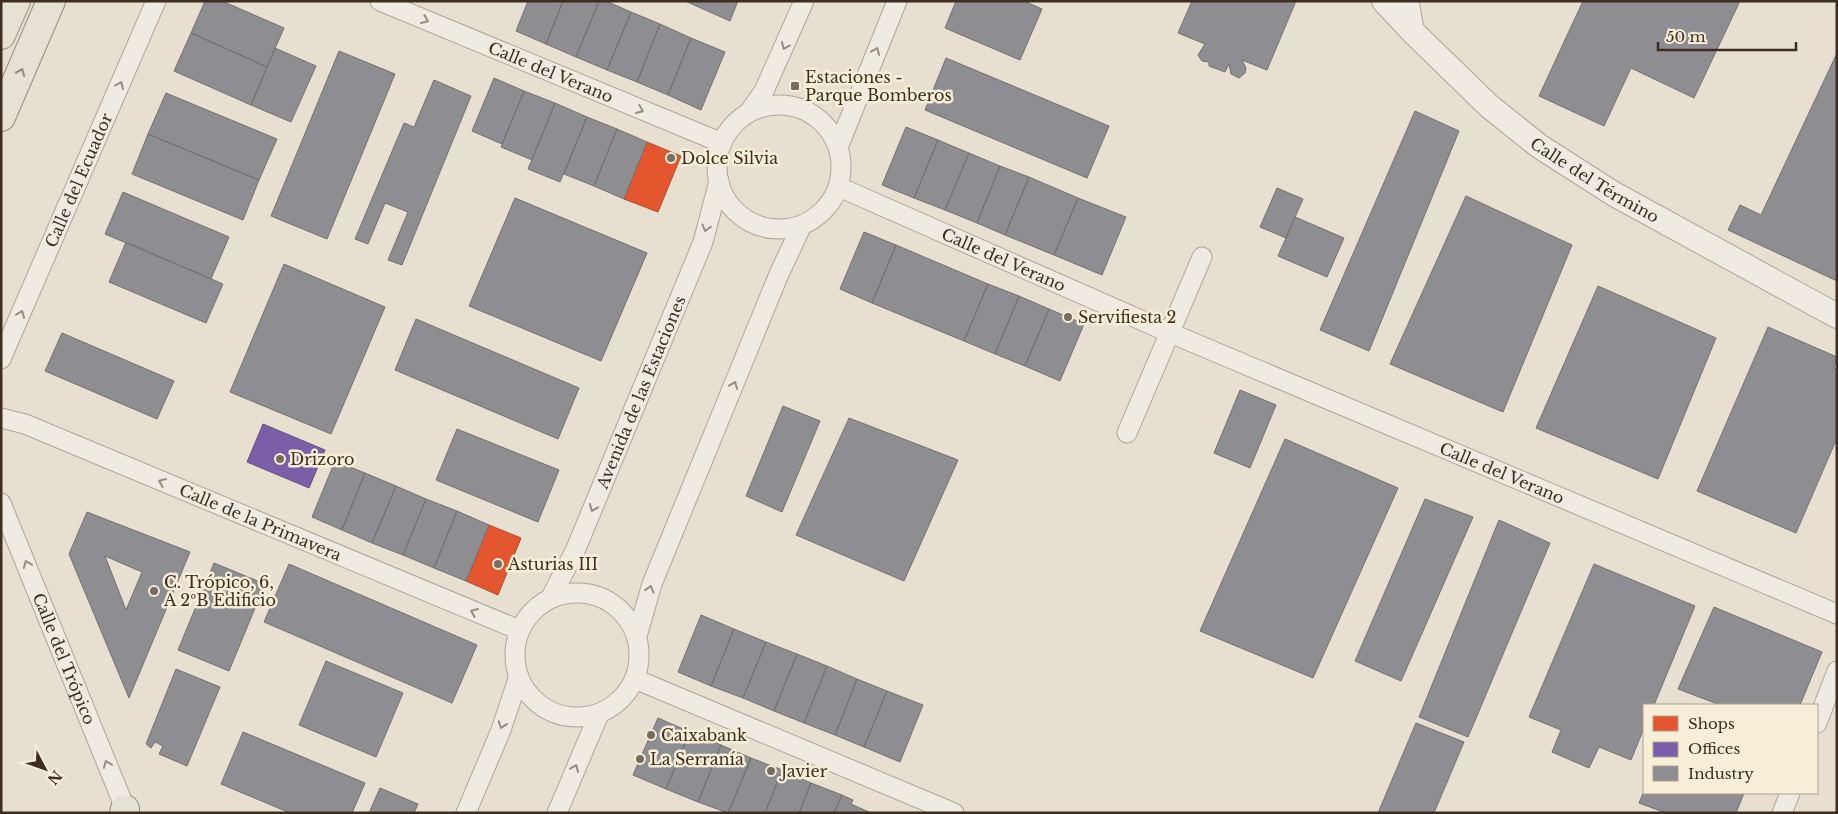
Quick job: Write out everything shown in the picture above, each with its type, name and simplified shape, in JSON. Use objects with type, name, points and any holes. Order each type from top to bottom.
[{"type":"main road","points":[[1,35],[16,1]]},
{"type":"main road","points":[[1,116],[51,1]]},
{"type":"street","name":"Calle del Ecuador","points":[[1,359],[156,1]]},
{"type":"street","name":"Calle del Verano","points":[[380,1],[722,143]]},
{"type":"street","points":[[749,112],[774,104],[792,105],[807,110],[824,123],[838,145],[842,166],[838,188],[821,214],[802,225],[772,229],[752,223],[742,217],[727,201],[719,181],[717,165],[722,143],[732,126],[749,112],[764,91],[804,1]]},
{"type":"street","points":[[838,145],[897,1]]},
{"type":"street","name":"Calle del Término","points":[[1384,1],[1416,36],[1489,106],[1539,146],[1614,194],[1837,316]]},
{"type":"street","points":[[1409,1],[1416,36]]},
{"type":"street","name":"Avenida de las Estaciones","points":[[550,598],[575,551],[703,242],[719,181]]},
{"type":"street","name":"Calle del Verano","points":[[838,188],[1168,332],[1837,614]]},
{"type":"street","points":[[636,636],[652,584],[779,274],[802,225]]},
{"type":"street","points":[[1127,433],[1168,332],[1202,256]]},
{"type":"street","name":"Calle de la Primavera","points":[[1,418],[25,424],[519,630]]},
{"type":"street","name":"Calle del Trópico","points":[[1,503],[125,811]]},
{"type":"street","points":[[578,592],[599,596],[610,602],[626,616],[636,636],[639,658],[635,679],[618,703],[599,714],[576,718],[555,714],[530,697],[518,679],[514,651],[519,630],[532,611],[550,598],[578,592]]},
{"type":"street","points":[[1818,720],[1837,671]]},
{"type":"street","points":[[466,813],[501,730],[518,679]]},
{"type":"street","points":[[635,679],[954,813]]},
{"type":"street","points":[[557,813],[599,714]]},
{"type":"street","points":[[1782,813],[1790,794]]},
{"type":"building: Shops","points":[[647,142],[681,156],[658,212],[624,199]]},
{"type":"building: Shops","points":[[489,525],[521,538],[498,595],[466,581]]},
{"type":"building: Offices","points":[[263,424],[325,450],[309,488],[247,462]]},
{"type":"building: Industry","points":[[205,1],[222,1],[284,28],[267,67],[191,33]]},
{"type":"building: Industry","points":[[528,1],[563,1],[546,44],[516,31]]},
{"type":"building: Industry","points":[[563,1],[599,1],[576,57],[546,44]]},
{"type":"building: Industry","points":[[599,1],[606,1],[631,12],[607,70],[576,57]]},
{"type":"building: Industry","points":[[685,1],[738,1],[730,21]]},
{"type":"building: Industry","points":[[956,1],[1024,1],[1042,9],[1020,60],[945,28]]},
{"type":"building: Industry","points":[[1192,1],[1296,1],[1267,70],[1242,60],[1246,68],[1245,73],[1239,78],[1231,74],[1229,64],[1225,72],[1209,66],[1209,62],[1202,61],[1198,55],[1205,44],[1178,33]]},
{"type":"building: Industry","points":[[1583,1],[1740,1],[1694,98],[1631,68],[1604,126],[1539,96]]},
{"type":"building: Industry","points":[[631,12],[660,24],[637,82],[607,70]]},
{"type":"building: Industry","points":[[660,24],[691,38],[668,95],[637,82]]},
{"type":"building: Industry","points":[[191,33],[267,67],[251,105],[174,71]]},
{"type":"building: Industry","points":[[691,38],[725,52],[701,110],[668,95]]},
{"type":"building: Industry","points":[[275,48],[316,66],[291,122],[251,105]]},
{"type":"building: Industry","points":[[339,51],[395,74],[327,239],[271,216]]},
{"type":"building: Industry","points":[[1837,53],[1837,281],[1728,230],[1740,205],[1761,215]]},
{"type":"building: Industry","points":[[946,58],[1109,126],[1087,178],[925,110]]},
{"type":"building: Industry","points":[[494,78],[524,91],[502,144],[472,131]]},
{"type":"building: Industry","points":[[434,80],[471,96],[402,265],[388,260],[408,212],[385,203],[368,244],[355,239],[404,123],[414,127]]},
{"type":"building: Industry","points":[[524,91],[555,103],[532,160],[501,147]]},
{"type":"building: Industry","points":[[166,93],[277,139],[259,180],[148,134]]},
{"type":"building: Industry","points":[[555,103],[587,117],[560,182],[528,169]]},
{"type":"building: Industry","points":[[1415,111],[1459,131],[1369,351],[1320,330]]},
{"type":"building: Industry","points":[[587,117],[617,129],[594,186],[564,174]]},
{"type":"building: Industry","points":[[906,127],[938,140],[914,198],[882,185]]},
{"type":"building: Industry","points":[[617,129],[647,142],[624,199],[594,186]]},
{"type":"building: Industry","points":[[148,134],[259,180],[243,220],[132,174]]},
{"type":"building: Industry","points":[[938,140],[969,153],[945,210],[914,198]]},
{"type":"building: Industry","points":[[969,153],[1000,166],[977,223],[945,210]]},
{"type":"building: Industry","points":[[1000,166],[1029,177],[1005,235],[977,223]]},
{"type":"building: Industry","points":[[1029,177],[1078,198],[1054,255],[1005,235]]},
{"type":"building: Industry","points":[[1277,188],[1303,199],[1286,238],[1260,227]]},
{"type":"building: Industry","points":[[123,192],[229,237],[211,279],[105,234]]},
{"type":"building: Industry","points":[[1466,196],[1572,245],[1503,412],[1390,364]]},
{"type":"building: Industry","points":[[515,198],[647,253],[601,361],[469,306]]},
{"type":"building: Industry","points":[[1078,198],[1126,217],[1102,275],[1054,255]]},
{"type":"building: Industry","points":[[1295,217],[1344,238],[1327,277],[1278,256]]},
{"type":"building: Industry","points":[[864,232],[896,245],[872,303],[840,289]]},
{"type":"building: Industry","points":[[126,242],[223,284],[206,323],[109,282]]},
{"type":"building: Industry","points":[[896,245],[988,284],[964,341],[872,303]]},
{"type":"building: Industry","points":[[284,264],[385,307],[331,434],[230,392]]},
{"type":"building: Industry","points":[[988,284],[1019,296],[995,354],[964,341]]},
{"type":"building: Industry","points":[[1598,286],[1716,338],[1658,479],[1536,428]]},
{"type":"building: Industry","points":[[1019,296],[1049,309],[1025,366],[995,354]]},
{"type":"building: Industry","points":[[1049,309],[1084,324],[1060,381],[1025,366]]},
{"type":"building: Industry","points":[[416,319],[579,388],[558,439],[395,370]]},
{"type":"building: Industry","points":[[1768,327],[1837,357],[1834,368],[1837,369],[1837,438],[1796,533],[1697,491]]},
{"type":"building: Industry","points":[[62,333],[174,381],[157,419],[45,371]]},
{"type":"building: Industry","points":[[1240,390],[1276,405],[1250,468],[1214,453]]},
{"type":"building: Industry","points":[[783,406],[820,421],[782,512],[746,496]]},
{"type":"building: Industry","points":[[849,418],[958,460],[904,581],[796,535]]},
{"type":"building: Industry","points":[[457,429],[559,470],[538,522],[436,480]]},
{"type":"building: Industry","points":[[1285,439],[1398,488],[1313,678],[1200,631]]},
{"type":"building: Industry","points":[[335,461],[365,473],[342,530],[312,517]]},
{"type":"building: Industry","points":[[365,473],[396,486],[372,543],[342,530]]},
{"type":"building: Industry","points":[[396,486],[426,499],[403,555],[372,543]]},
{"type":"building: Industry","points":[[426,499],[457,511],[434,568],[403,555]]},
{"type":"building: Industry","points":[[1425,499],[1473,517],[1401,681],[1355,661]]},
{"type":"building: Industry","points":[[457,511],[489,525],[466,581],[434,568]]},
{"type":"building: Industry","name":"C. Trópico, 6, A 2ºB Edificio","points":[[87,512],[190,552],[129,698],[69,554]],"holes":[[[105,556],[142,572],[126,610]]]},
{"type":"building: Industry","points":[[1499,520],[1550,543],[1468,737],[1419,717]]},
{"type":"building: Industry","points":[[214,563],[265,584],[229,671],[178,650]]},
{"type":"building: Industry","points":[[289,564],[477,645],[452,703],[264,622]]},
{"type":"building: Industry","points":[[1594,564],[1695,606],[1654,704],[1643,704],[1643,730],[1631,760],[1599,747],[1589,768],[1552,752],[1561,730],[1529,717]]},
{"type":"building: Industry","points":[[1714,607],[1822,652],[1800,704],[1717,704],[1678,689]]},
{"type":"building: Industry","points":[[701,615],[734,629],[711,686],[678,672]]},
{"type":"building: Industry","points":[[734,629],[766,642],[743,698],[711,686]]},
{"type":"building: Industry","points":[[766,642],[797,654],[774,711],[743,698]]},
{"type":"building: Industry","points":[[797,654],[827,666],[804,723],[774,711]]},
{"type":"building: Industry","points":[[326,661],[403,693],[376,757],[299,725]]},
{"type":"building: Industry","points":[[827,666],[857,679],[835,735],[804,723]]},
{"type":"building: Industry","points":[[176,669],[220,687],[187,766],[159,754],[163,746],[155,742],[151,748],[146,744]]},
{"type":"building: Industry","points":[[857,679],[887,691],[864,747],[835,735]]},
{"type":"building: Industry","points":[[887,691],[923,705],[900,762],[864,747]]},
{"type":"building: Industry","points":[[658,718],[690,732],[666,789],[633,775]]},
{"type":"building: Industry","points":[[1416,723],[1464,742],[1434,813],[1378,813]]},
{"type":"building: Industry","points":[[243,732],[365,783],[352,813],[290,813],[221,784]]},
{"type":"building: Industry","points":[[690,732],[721,745],[698,802],[666,789]]},
{"type":"building: Industry","points":[[721,745],[751,758],[728,813],[698,802]]},
{"type":"building: Industry","points":[[751,758],[782,770],[765,813],[728,813]]},
{"type":"building: Industry","points":[[782,770],[811,783],[799,813],[765,813]]},
{"type":"building: Industry","points":[[811,783],[842,795],[834,813],[799,813]]},
{"type":"building: Industry","points":[[380,788],[418,804],[414,813],[369,813]]},
{"type":"building: Industry","points":[[1643,793],[1744,794],[1736,813],[1666,813],[1639,803]]},
{"type":"building: Industry","points":[[842,795],[853,800],[851,804],[871,813],[834,813]]},
{"type":"place","name":"Estaciones - Parque Bomberos","points":[[795,86]]},
{"type":"place","name":"Dolce Silvia","points":[[671,158]]},
{"type":"place","name":"Servifiesta 2","points":[[1068,317]]},
{"type":"place","name":"Drizoro","points":[[280,459]]},
{"type":"place","name":"Asturias III","points":[[498,564]]},
{"type":"place","name":"C. Trópico, 6, A 2ºB Edificio","points":[[154,591]]},
{"type":"place","name":"Caixabank","points":[[651,735]]},
{"type":"place","name":"La Serranía","points":[[640,759]]},
{"type":"place","name":"Javier","points":[[771,771]]}]
